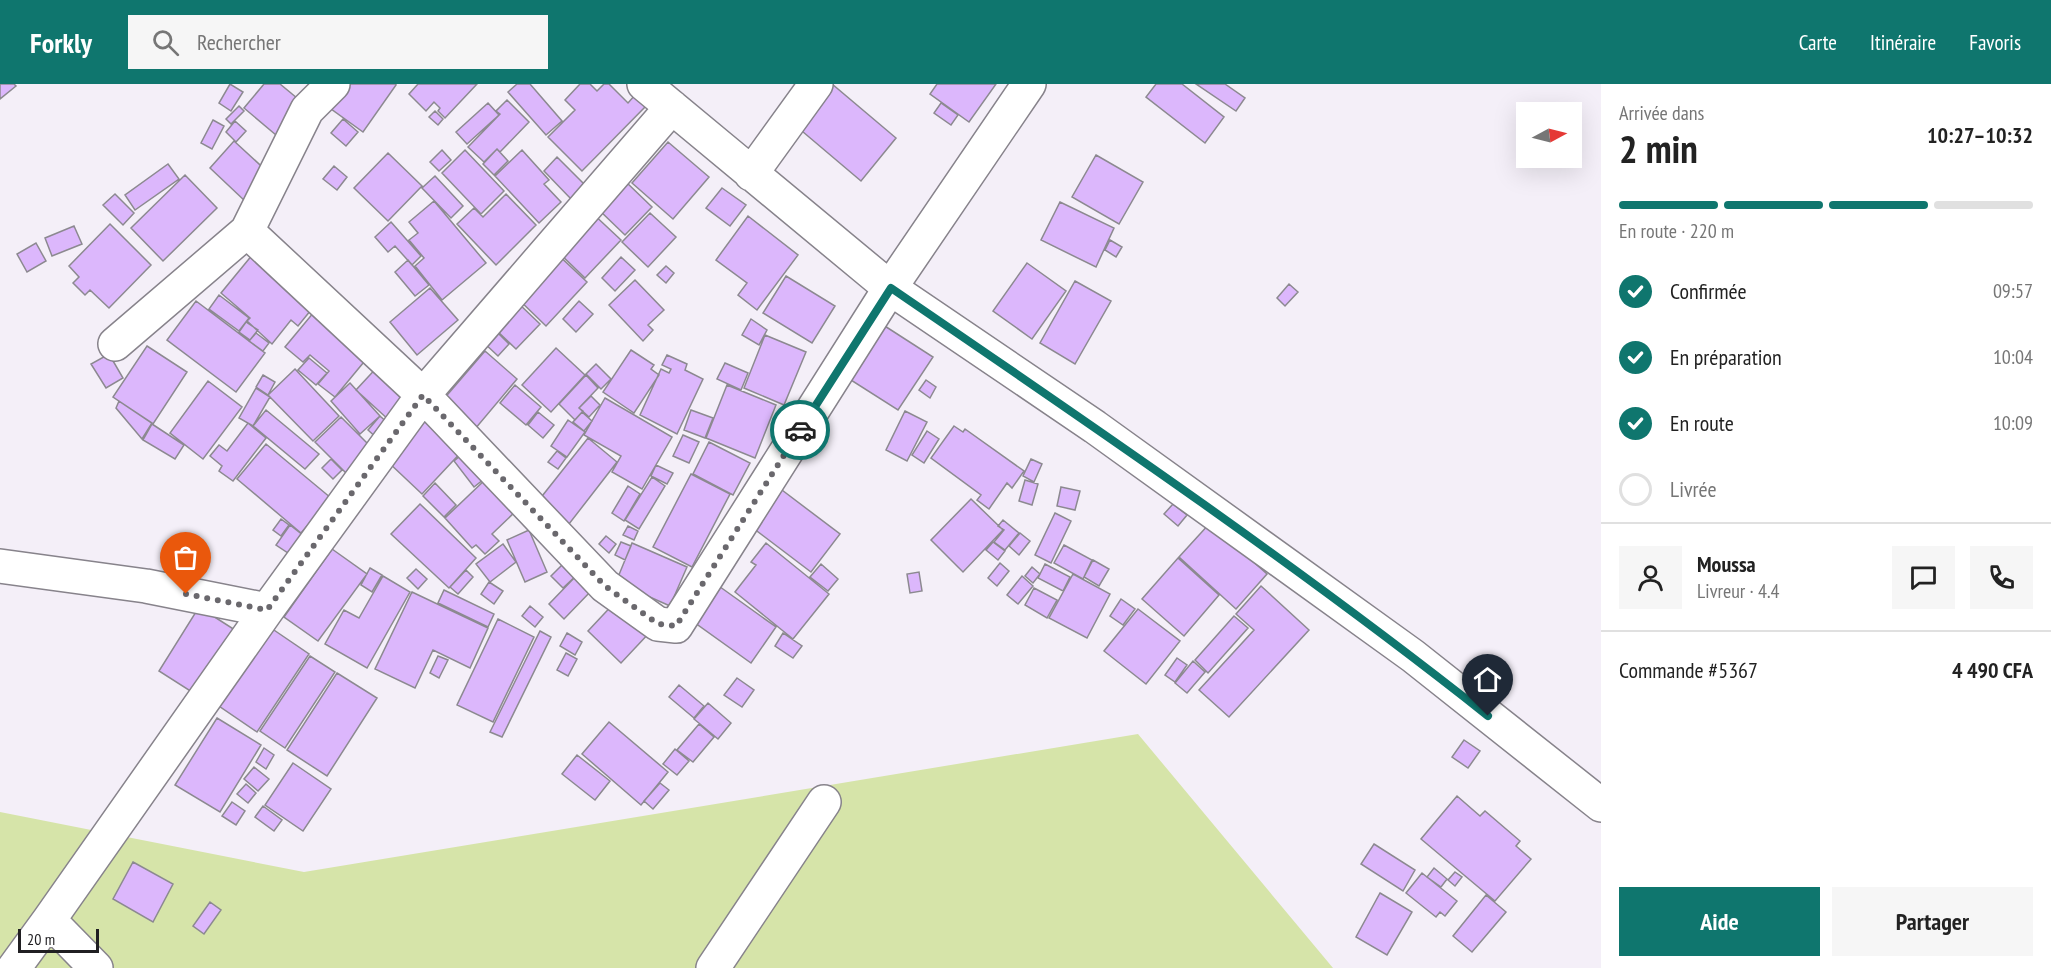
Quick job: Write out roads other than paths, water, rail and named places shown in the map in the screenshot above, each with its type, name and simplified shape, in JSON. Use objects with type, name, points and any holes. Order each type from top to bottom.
[{"type":"street","points":[[115,344],[247,231],[307,110],[333,84]]},
{"type":"street","points":[[644,84],[891,288],[1095,427],[1413,656],[1601,805]]},
{"type":"street","points":[[751,174],[816,84]]},
{"type":"street","points":[[247,231],[423,395],[605,586],[658,624],[676,626],[891,288],[1029,84]]},
{"type":"street","points":[[14,968],[267,610],[423,395],[672,107]]},
{"type":"street","points":[[0,566],[146,586],[267,610]]},
{"type":"street","points":[[713,968],[824,802]]},
{"type":"street","points":[[49,920],[96,968]]}]
